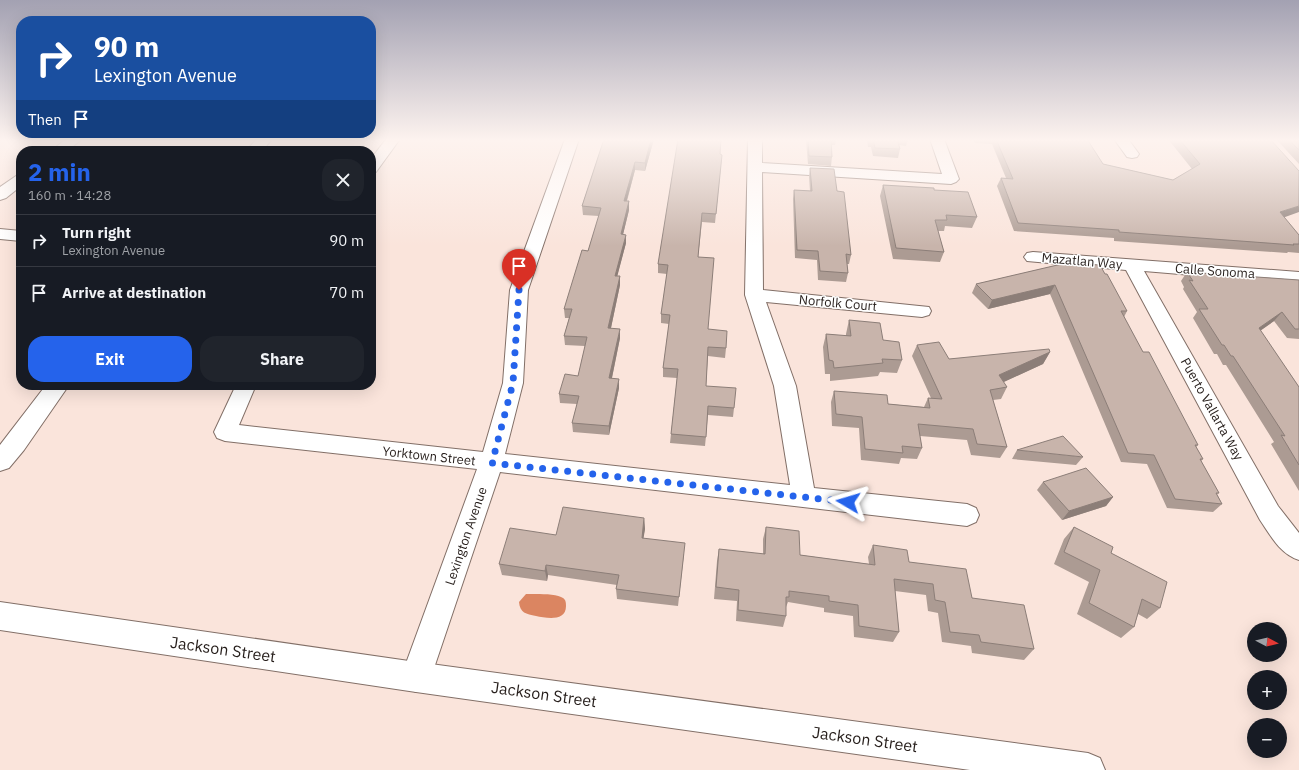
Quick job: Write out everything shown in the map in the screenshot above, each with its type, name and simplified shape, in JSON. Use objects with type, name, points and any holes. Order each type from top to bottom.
[{"type":"main road","points":[[0,461],[16,443],[54,390]]},
{"type":"main road","name":"Jackson Street","points":[[0,616],[416,677],[1088,770]]},
{"type":"street","name":"Lexington Avenue","points":[[416,677],[492,463],[513,383],[519,290],[559,175]]},
{"type":"street","points":[[755,175],[754,295],[785,386],[804,496]]},
{"type":"street","points":[[879,175],[951,179],[950,175]]},
{"type":"street","points":[[0,195],[16,183]]},
{"type":"street","points":[[0,234],[16,236]]},
{"type":"street","name":"Mazatlan Way","points":[[1033,257],[1132,265]]},
{"type":"street","name":"Calle Sonoma","points":[[1132,265],[1299,278]]},
{"type":"street","name":"Puerto Vallarta Way","points":[[1132,265],[1269,513],[1286,538],[1299,549]]},
{"type":"street","name":"Norfolk Court","points":[[754,295],[922,311]]},
{"type":"street","name":"Yorktown Street","points":[[244,390],[225,432],[968,515]]},
{"type":"shaded area","points":[[526,594],[560,596],[566,602],[563,615],[555,618],[545,618],[526,614],[522,611],[519,602]]},
{"type":"building","points":[[592,175],[631,175],[624,201],[629,201],[621,234],[626,235],[615,276],[620,276],[608,328],[620,329],[609,378],[619,379],[609,426],[572,423],[579,396],[559,394],[565,374],[578,376],[587,337],[564,336],[572,309],[564,309],[582,250],[588,251],[601,208],[582,206]]},
{"type":"building","points":[[672,175],[720,175],[716,214],[702,213],[698,257],[714,258],[708,329],[727,331],[726,348],[708,347],[706,386],[736,388],[734,408],[708,406],[706,437],[671,434],[678,369],[663,368],[670,315],[661,314],[668,265],[658,264]]},
{"type":"building","points":[[811,175],[835,175],[837,191],[844,192],[851,255],[846,254],[848,273],[820,271],[818,251],[797,250],[794,190],[812,191]]},
{"type":"building","points":[[1011,175],[1151,175],[1173,180],[1182,175],[1299,175],[1299,206],[1280,212],[1299,235],[1299,244],[1293,244],[1294,245],[1119,232],[1119,230],[1018,223],[1001,178],[1013,179]]},
{"type":"building","points":[[883,185],[968,192],[977,217],[946,215],[947,220],[935,220],[944,252],[896,248]]},
{"type":"building","points":[[1066,263],[1100,265],[1105,274],[1107,274],[1127,311],[1121,311],[1143,352],[1149,352],[1198,445],[1195,445],[1203,459],[1200,459],[1219,493],[1216,493],[1222,504],[1175,499],[1154,455],[1128,453],[1055,285],[992,300],[976,284]]},
{"type":"building","points":[[1187,272],[1299,280],[1299,329],[1295,329],[1282,312],[1259,328],[1299,387],[1299,465],[1281,435],[1285,436],[1233,356],[1231,356],[1224,345],[1222,345],[1199,309],[1208,309],[1189,280],[1193,281]]},
{"type":"building","points":[[849,320],[880,323],[883,340],[899,342],[902,360],[882,359],[883,363],[834,368],[833,361],[829,360],[826,334],[851,336]]},
{"type":"building","points":[[939,342],[949,359],[1049,349],[1050,352],[999,375],[1007,387],[990,390],[1007,447],[977,444],[973,429],[918,424],[922,448],[902,446],[903,453],[865,449],[862,417],[836,414],[834,391],[887,395],[888,404],[930,408],[928,398],[942,399],[917,345]]},
{"type":"building","points":[[1063,436],[1083,457],[1017,450]]},
{"type":"building","points":[[1086,468],[1113,497],[1069,511],[1043,482]]},
{"type":"building","points":[[563,507],[644,518],[642,538],[685,543],[679,597],[616,589],[619,575],[546,565],[545,571],[499,564],[510,528],[556,535]]},
{"type":"building","points":[[766,527],[799,531],[800,555],[875,565],[873,545],[907,550],[909,562],[966,569],[972,598],[1024,605],[1034,649],[981,642],[979,635],[950,632],[945,602],[935,600],[933,584],[894,579],[899,632],[859,626],[858,605],[829,601],[829,596],[789,591],[789,597],[786,597],[786,616],[738,610],[739,590],[716,587],[719,549],[765,554]]},
{"type":"building","points":[[1074,527],[1113,547],[1111,553],[1167,582],[1160,608],[1142,599],[1134,627],[1089,603],[1100,570],[1064,552]]},
{"type":"route","points":[[519,290],[513,383],[492,463],[848,502]]}]
